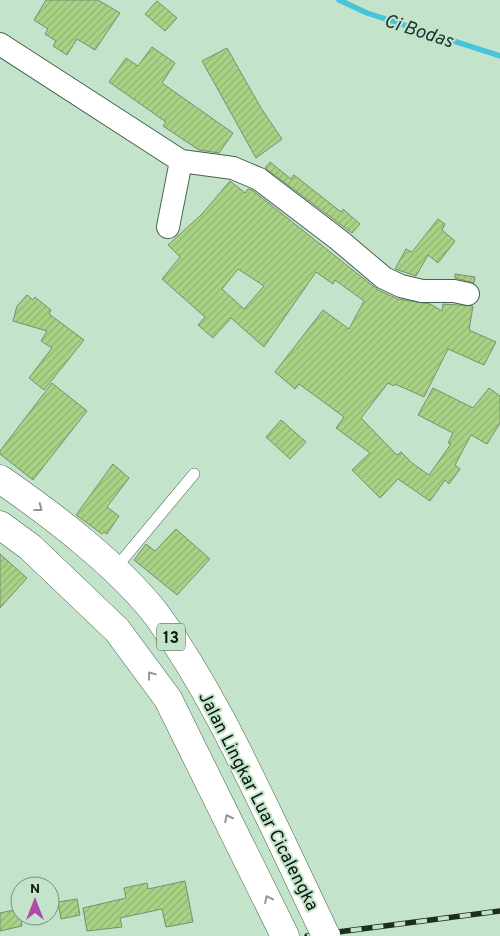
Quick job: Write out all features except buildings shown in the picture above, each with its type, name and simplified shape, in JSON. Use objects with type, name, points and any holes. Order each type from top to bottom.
[{"type":"highway","name":"Jalan Lingkar Luar Cicalengka","points":[[0,479],[64,528],[114,570],[158,617],[228,731],[326,936]]},
{"type":"highway","name":"Jalan Lingkar Luar Cicalengka","points":[[0,525],[30,547],[117,630],[168,698],[250,861],[285,936]]},
{"type":"street","points":[[0,44],[181,161],[247,172],[328,231],[384,278],[401,286],[422,291],[454,290],[468,294]]},
{"type":"street","points":[[168,227],[181,161]]},
{"type":"lane","points":[[114,570],[194,474]]},
{"type":"waterway","name":"Ci Bodas","points":[[339,0],[367,13],[500,56]]},
{"type":"railway","points":[[307,936],[500,911]]}]
